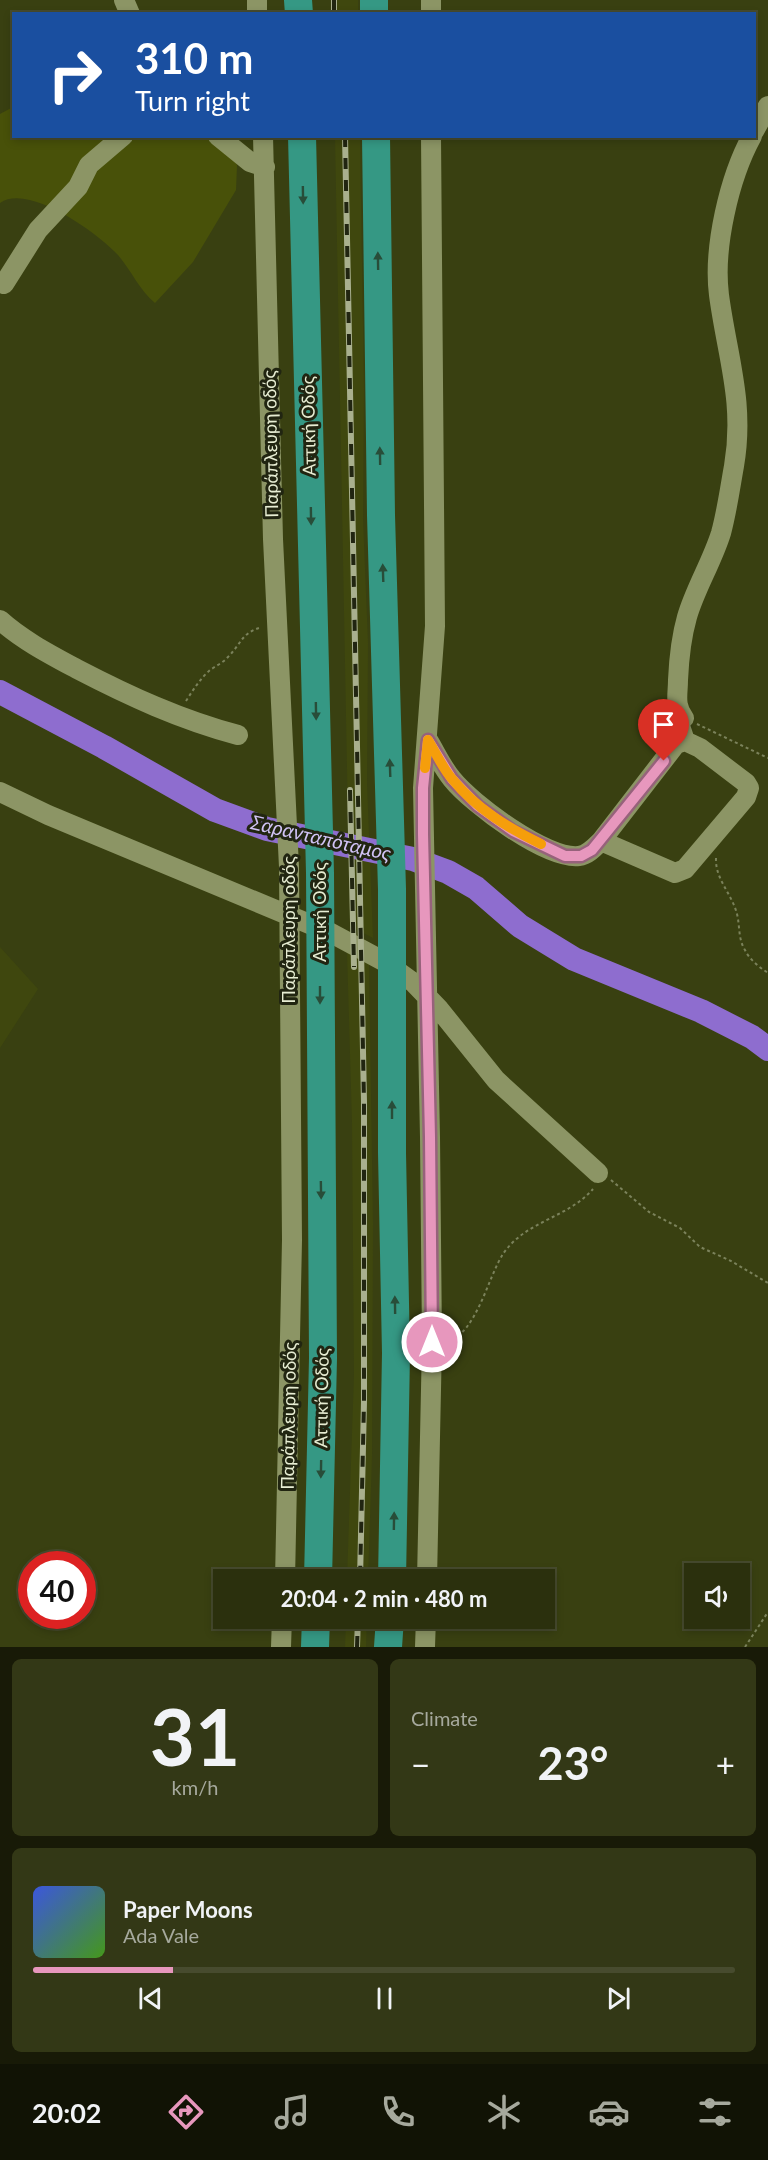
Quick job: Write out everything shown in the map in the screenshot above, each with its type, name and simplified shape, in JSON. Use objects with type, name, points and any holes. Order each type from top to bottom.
[{"type":"highway","name":"Αττική Οδός","points":[[302,138],[320,873],[323,1358],[318,1569]]},
{"type":"highway","points":[[376,138],[381,515],[392,826],[392,1153],[396,1353],[392,1569]]},
{"type":"highway","points":[[315,1647],[316,1629]]},
{"type":"highway","points":[[388,1647],[389,1629]]},
{"type":"street","points":[[756,127],[768,106]]},
{"type":"street","points":[[4,284],[38,230],[78,187],[89,165],[121,138]]},
{"type":"street","points":[[220,138],[250,162],[265,166]]},
{"type":"street","name":"Παράπλευρη οδός","points":[[263,138],[276,623],[289,867],[292,1240],[285,1569]]},
{"type":"street","points":[[427,1569],[432,1342],[423,788],[435,626],[432,138]]},
{"type":"street","points":[[685,741],[679,724],[681,713],[679,652],[687,615],[712,560],[721,531],[737,449],[736,390],[719,295],[718,268],[732,182],[751,138]]},
{"type":"street","points":[[0,620],[55,657],[132,697],[204,726],[238,735]]},
{"type":"street","points":[[428,740],[452,779],[478,806],[513,831],[565,856],[581,856],[601,841],[676,744],[685,741],[700,748],[746,783],[749,788],[746,797],[685,869],[675,873],[601,841]]},
{"type":"street","points":[[0,792],[48,815],[331,933],[385,962],[414,983],[439,1009],[496,1080],[598,1173]]},
{"type":"street","points":[[281,1647],[282,1629]]},
{"type":"street","points":[[425,1647],[426,1629]]},
{"type":"path","points":[[177,715],[198,683],[210,670],[226,660],[249,631],[276,623]]},
{"type":"path","points":[[681,713],[768,758]]},
{"type":"path","points":[[716,854],[718,874],[738,915],[741,942],[746,953],[768,973]]},
{"type":"path","points":[[432,1342],[449,1341],[463,1332],[482,1301],[492,1274],[504,1252],[517,1238],[535,1226],[579,1203],[597,1184],[598,1173],[608,1178],[649,1212],[673,1223],[700,1247],[731,1261],[768,1283]]},
{"type":"path","points":[[745,1647],[768,1612]]},
{"type":"shaded area","points":[[332,0],[358,0],[358,12],[332,12]]},
{"type":"shaded area","points":[[12,108],[12,138],[213,138],[231,154],[237,165],[236,190],[193,262],[155,303],[145,293],[118,255],[95,235],[62,213],[28,200],[13,199],[0,203],[0,114]]},
{"type":"shaded area","points":[[335,138],[360,138],[364,388],[363,519],[368,643],[367,783],[373,938],[350,926]]},
{"type":"shaded area","points":[[0,947],[38,989],[0,1048]]},
{"type":"shaded area","points":[[347,951],[369,963],[373,1224],[372,1457],[368,1569],[347,1569],[354,1375],[352,1122]]},
{"type":"shaded area","points":[[346,1629],[367,1629],[366,1647],[345,1647]]},
{"type":"waterway","name":"Σαρανταπόταμος","points":[[0,692],[104,747],[215,810],[267,829],[413,859],[448,872],[476,888],[520,926],[574,959],[701,1011],[752,1037],[768,1049]]},
{"type":"railway","points":[[334,0],[334,12]]},
{"type":"railway","points":[[345,138],[364,1102],[364,1402],[360,1569]]},
{"type":"railway","points":[[350,790],[354,967]]},
{"type":"railway","points":[[357,1647],[358,1629]]},
{"type":"slow traffic","points":[[425,768],[428,740],[452,779],[478,806],[513,831],[541,844]]},
{"type":"route","points":[[432,1342],[423,834],[423,788],[428,740],[452,779],[478,806],[513,831],[565,856],[581,856],[592,850],[664,761]]}]
